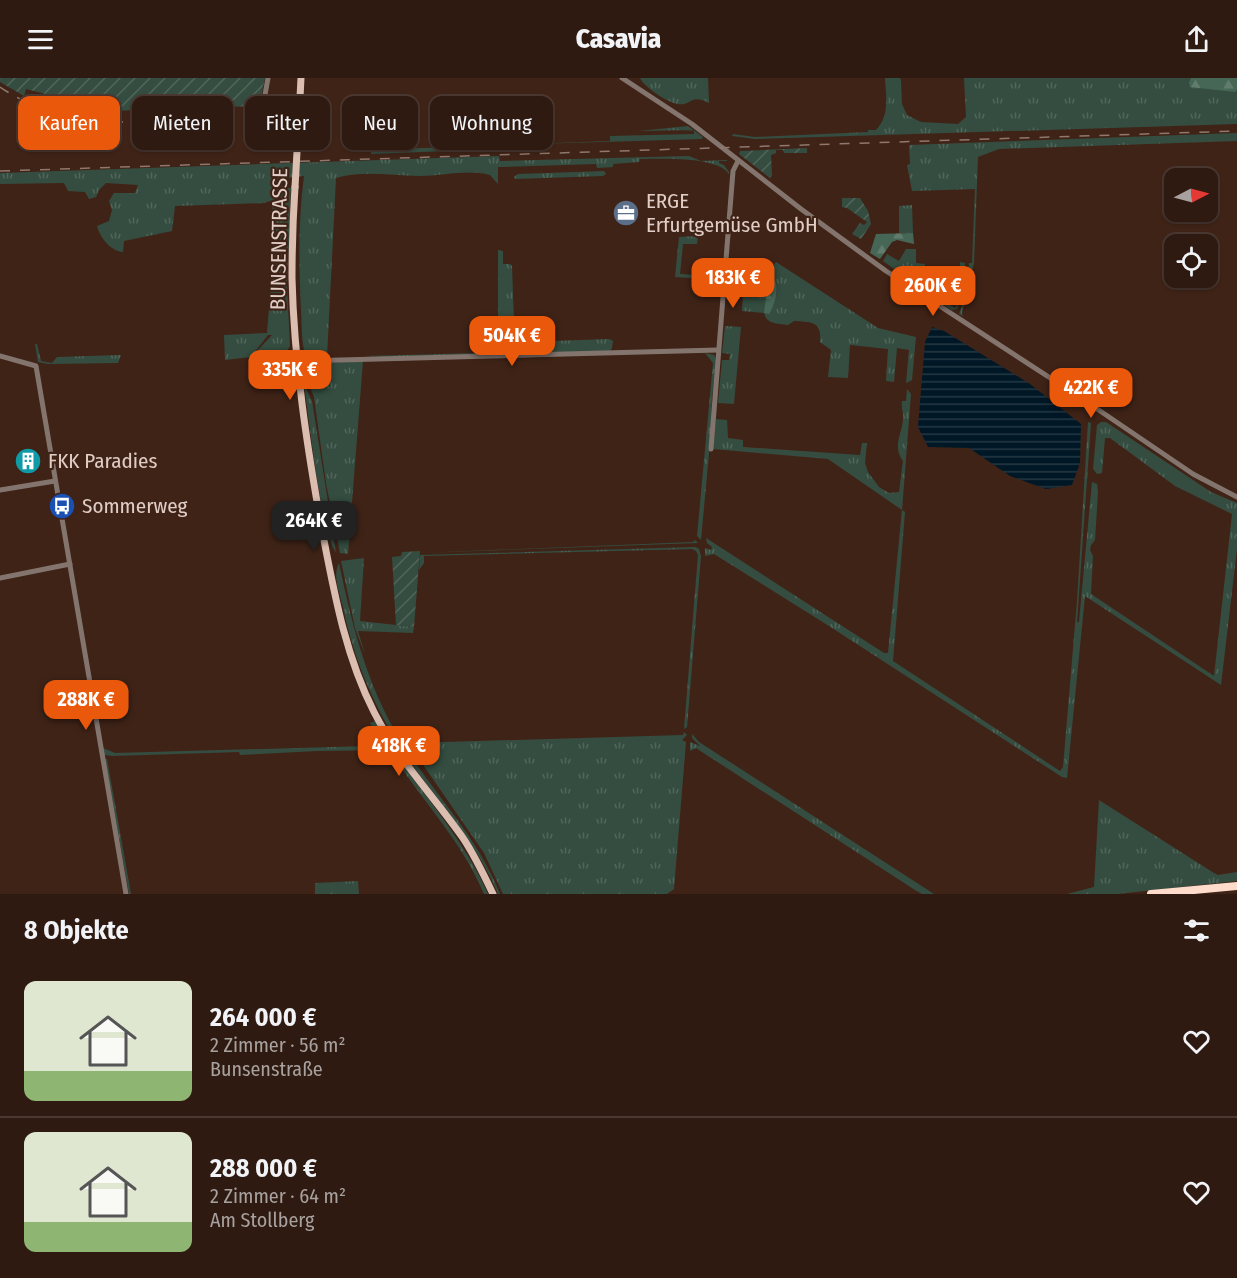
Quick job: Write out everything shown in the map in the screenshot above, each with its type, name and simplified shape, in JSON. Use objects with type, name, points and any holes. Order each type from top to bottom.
[{"type":"highway","points":[[1151,894],[1237,886]]},
{"type":"main road","name":"BUNSENSTRASSE","points":[[301,78],[292,279],[309,458],[337,605],[353,661],[373,710],[414,776],[463,838],[493,894]]},
{"type":"street","points":[[265,96],[268,78]]},
{"type":"street","points":[[622,78],[692,124],[844,241],[922,296],[1081,398],[1192,474],[1237,497]]},
{"type":"street","points":[[711,449],[733,171],[738,161]]},
{"type":"street","points":[[265,362],[718,350]]},
{"type":"street","points":[[0,356],[36,366],[126,894]]},
{"type":"street","points":[[0,490],[55,481]]},
{"type":"street","points":[[0,578],[70,564]]},
{"type":"green space","points":[[0,78],[265,78],[261,96],[245,96],[245,106],[233,107],[233,96],[132,96],[132,110],[120,111],[120,96],[53,96],[26,89],[24,96],[0,82]]},
{"type":"green space","points":[[640,78],[708,78],[709,103],[695,99],[683,104],[674,103],[651,90]]},
{"type":"green space","points":[[885,78],[900,78],[902,104],[907,115],[921,122],[958,124],[966,117],[964,78],[1191,78],[1189,82],[1235,92],[1237,90],[1237,124],[755,139],[732,136],[733,134],[755,137],[876,130],[885,112]]},
{"type":"green space","points":[[1191,78],[1237,78],[1237,90],[1235,92],[1190,87]]},
{"type":"green space","points":[[688,126],[693,130],[639,131]]},
{"type":"green space","points":[[694,130],[703,137],[702,139],[553,143],[610,141],[610,136],[694,134]]},
{"type":"green space","points":[[1237,133],[1237,141],[999,149],[978,157],[974,263],[963,316],[959,314],[966,295],[969,263],[972,263],[975,189],[912,191],[907,165],[910,164],[909,145]]},
{"type":"green space","points":[[418,148],[473,150],[371,154],[371,150],[418,150]]},
{"type":"green space","points":[[807,148],[807,153],[784,153],[783,150],[776,150],[776,153],[771,155],[772,175],[770,178],[739,154],[740,151]]},
{"type":"green space","points":[[499,156],[500,161],[689,156],[701,161],[640,159],[639,162],[597,168],[596,164],[498,167],[498,184],[490,175],[481,173],[420,176],[367,174],[336,178],[327,357],[306,357],[304,352],[299,260],[304,176],[287,178],[286,182],[280,184],[291,188],[287,285],[290,346],[284,355],[257,357],[257,351],[272,335],[268,335],[251,357],[225,360],[224,335],[267,333],[274,244],[272,201],[175,206],[172,231],[124,241],[123,252],[106,243],[97,226],[109,221],[112,210],[109,201],[114,193],[135,193],[138,185],[106,183],[96,197],[89,199],[85,192],[68,191],[64,183],[0,184],[0,173]]},
{"type":"green space","points":[[727,160],[719,161],[719,163],[724,165],[729,174],[723,168],[701,161]]},
{"type":"green space","points":[[604,171],[606,174],[603,176],[515,179],[514,177],[518,174]]},
{"type":"green space","points":[[842,198],[860,198],[868,211],[871,224],[861,239],[852,234],[860,223],[864,225],[867,222],[842,207]]},
{"type":"green space","points":[[912,205],[913,233],[899,233],[899,206]]},
{"type":"green space","points":[[913,233],[914,244],[897,240],[892,242],[880,259],[870,253],[876,234]]},
{"type":"green space","points":[[698,236],[697,244],[683,244],[680,274],[695,275],[694,278],[675,277],[679,237]]},
{"type":"green space","points":[[906,249],[916,249],[916,263],[925,264],[921,288],[883,261],[887,254],[899,261]]},
{"type":"green space","points":[[498,250],[503,251],[503,264],[512,266],[515,352],[512,354],[365,356],[479,353],[482,347],[483,351],[486,351],[486,346],[495,345],[498,338]]},
{"type":"green space","points":[[776,262],[878,328],[916,337],[912,380],[906,383],[909,350],[897,348],[894,382],[886,381],[888,349],[850,345],[848,378],[828,377],[831,350],[820,342],[817,326],[806,322],[794,321],[788,325],[770,322],[764,313],[742,311],[744,278],[760,279],[762,273],[768,274]]},
{"type":"green space","points":[[960,262],[965,263],[962,294],[957,309],[952,310],[927,294],[927,291],[955,308],[960,299]]},
{"type":"green space","points":[[768,274],[776,284],[774,303],[769,314],[764,313],[768,281],[763,280]]},
{"type":"green space","points":[[725,326],[741,327],[734,404],[718,403],[722,360],[729,360],[730,354],[722,353]]},
{"type":"green space","points":[[609,339],[613,341],[610,351],[523,354],[520,351],[520,344],[523,342]]},
{"type":"green space","points":[[35,344],[37,344],[41,361],[52,363],[57,357],[121,355],[118,363],[48,364],[38,362]]},
{"type":"green space","points":[[705,353],[714,355],[716,359],[701,540],[697,536],[713,363]]},
{"type":"green space","points":[[363,361],[348,554],[340,553],[326,483],[314,397],[306,378],[307,366],[312,364]]},
{"type":"green space","points":[[304,384],[312,401],[336,552],[331,542],[321,500]]},
{"type":"green space","points":[[907,389],[911,394],[902,510],[828,459],[713,449],[716,419],[727,420],[728,438],[743,440],[743,447],[860,455],[862,443],[867,443],[865,463],[868,472],[879,487],[889,493],[899,492],[903,461],[898,445],[903,419],[902,401],[906,401]]},
{"type":"green space","points":[[1088,422],[1091,423],[1077,622],[1079,622],[1092,482],[1097,484],[1098,492],[1095,540],[1090,550],[1093,556],[1091,594],[1214,676],[1232,514],[1175,486],[1110,438],[1105,438],[1102,473],[1097,474],[1093,469],[1097,425],[1106,422],[1211,492],[1237,503],[1237,549],[1221,685],[1085,596],[1067,778],[1062,777],[714,554],[705,556],[705,548],[711,550],[712,547],[707,543],[706,538],[884,653],[888,653],[902,510],[905,512],[893,661],[1060,771],[1063,767],[1077,601]]},
{"type":"green space","points":[[695,540],[698,543],[420,553],[693,542]]},
{"type":"green space","points":[[695,547],[699,549],[701,556],[687,727],[684,729],[698,555],[696,551],[692,549],[424,556],[424,563],[419,570],[420,555]]},
{"type":"green space","points":[[420,551],[414,627],[396,625],[392,557],[401,556],[402,552]]},
{"type":"green space","points":[[364,558],[360,621],[414,627],[413,633],[358,631],[365,655],[355,628],[341,561]]},
{"type":"green space","points":[[339,563],[364,661],[394,730],[470,838],[500,894],[471,844],[402,750],[370,692],[348,629],[336,579]]},
{"type":"green space","points":[[375,721],[388,743],[463,848],[488,894],[484,894],[464,856],[389,750],[113,756],[104,755],[103,748],[115,753],[369,746],[377,741],[377,736],[370,723]]},
{"type":"green space","points":[[399,730],[410,743],[683,735],[684,732],[687,735],[682,740],[686,742],[674,889],[667,894],[503,894],[484,853]]},
{"type":"green space","points":[[692,734],[699,742],[934,894],[922,894],[915,890],[696,748],[690,751],[690,742],[700,746],[692,738]]},
{"type":"green space","points":[[105,759],[107,759],[131,894],[129,894]]},
{"type":"green space","points":[[1099,800],[1214,873],[1218,875],[1237,872],[1237,881],[1117,894],[1067,894],[1094,887]]},
{"type":"green space","points":[[358,881],[359,894],[315,894],[315,883]]},
{"type":"water","points":[[932,327],[944,331],[1030,384],[1081,424],[1080,463],[1072,485],[1046,489],[1010,476],[969,448],[928,447],[918,427],[925,342]]},
{"type":"railway","points":[[0,87],[16,97],[50,111],[84,118],[132,123]]},
{"type":"railway","points":[[0,171],[1237,131]]},
{"type":"place","name":"ERGE Erfurtgemüse GmbH","points":[[626,213]]},
{"type":"place","name":"FKK Paradies","points":[[28,461]]},
{"type":"place","name":"Sommerweg","points":[[62,506]]}]
